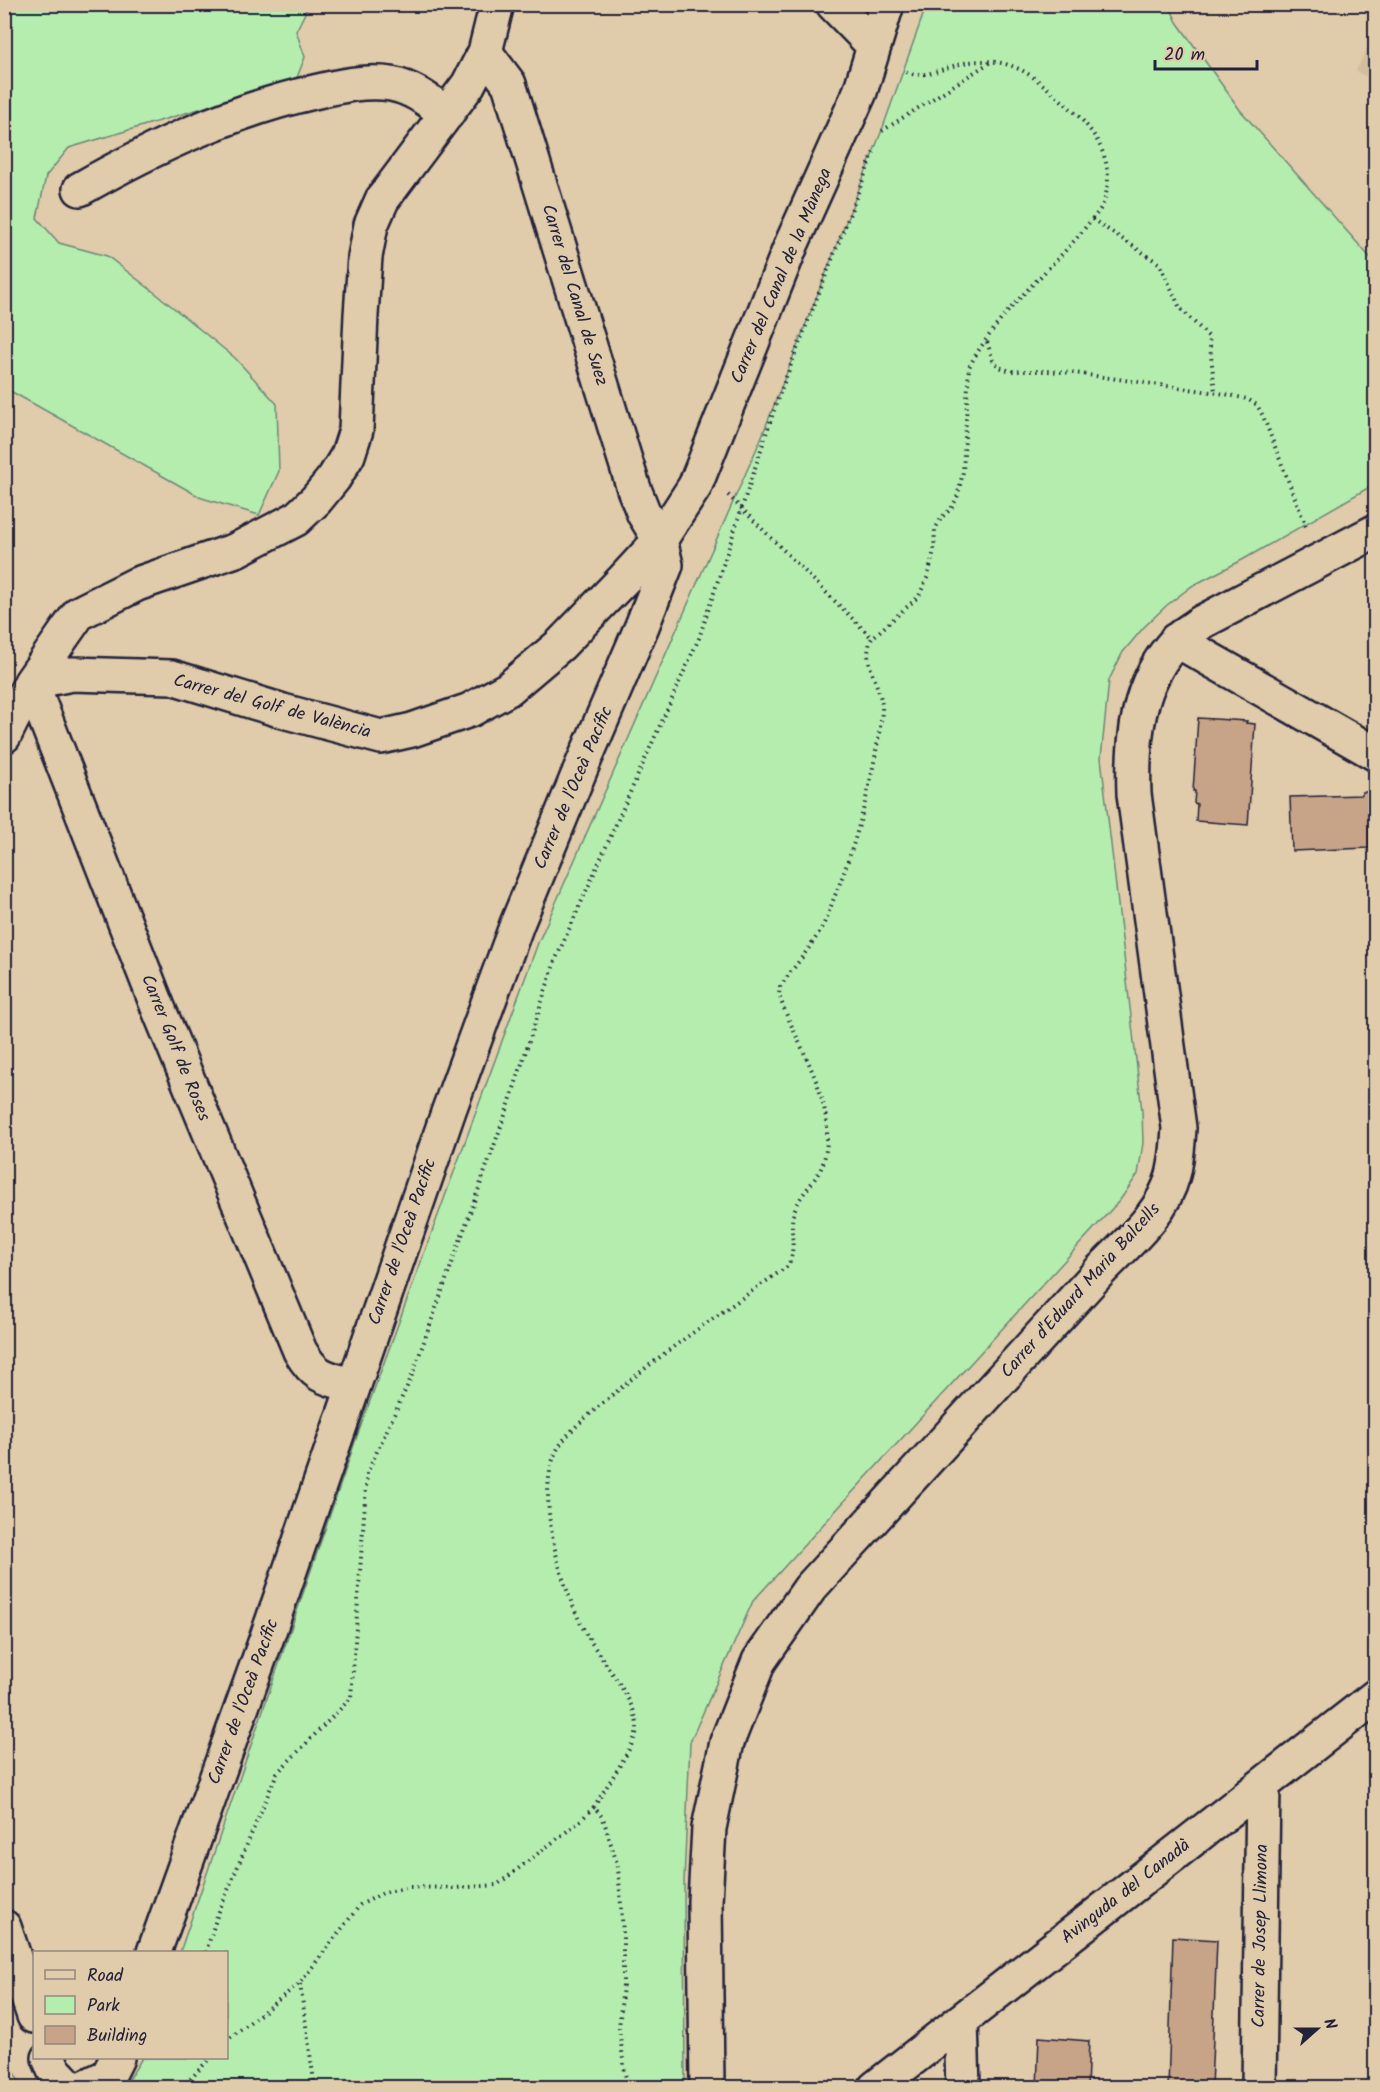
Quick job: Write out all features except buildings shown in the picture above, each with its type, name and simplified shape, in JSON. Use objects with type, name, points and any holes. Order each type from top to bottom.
[{"type":"street","points":[[4,736],[31,682],[79,614],[137,584],[236,550],[296,519],[334,478],[348,455],[356,430],[365,257],[371,225],[382,200],[468,86],[485,52],[497,4]]},
{"type":"street","points":[[833,4],[874,46]]},
{"type":"street","name":"Carrer del Canal de la Mànega","points":[[660,540],[695,486],[792,243],[860,92],[887,4]]},
{"type":"street","name":"Carrer del Canal de Suez","points":[[485,52],[509,84],[634,489],[644,514],[660,540]]},
{"type":"street","points":[[80,189],[133,159],[190,132],[249,110],[340,86],[392,84],[410,89],[447,114]]},
{"type":"street","name":"Carrer d'Eduard Maria Balcells","points":[[707,2088],[705,1901],[709,1828],[727,1742],[759,1661],[810,1588],[1101,1270],[1147,1223],[1161,1204],[1173,1176],[1179,1128],[1134,794],[1132,759],[1140,704],[1156,670],[1176,640],[1202,622],[1376,531]]},
{"type":"street","name":"Carrer del Golf de València","points":[[31,682],[72,674],[172,677],[283,711],[381,737],[412,730],[471,710],[508,689],[560,645],[660,540]]},
{"type":"street","name":"Carrer de l'Oceà Pacífic","points":[[155,1951],[263,1648],[449,1110],[517,924],[666,565],[660,540]]},
{"type":"street","points":[[1176,640],[1376,753]]},
{"type":"street","name":"Carrer Golf de Roses","points":[[31,682],[157,1005],[300,1351],[309,1367],[324,1378],[353,1385]]},
{"type":"street","name":"Avinguda del Canadà","points":[[875,2088],[1376,1696]]},
{"type":"street","name":"Carrer de Josep Llimona","points":[[1259,2088],[1263,1785]]},
{"type":"street","points":[[4,1927],[33,2013]]},
{"type":"street","points":[[961,2021],[963,2088]]},
{"type":"street","points":[[67,2079],[108,2076],[116,2059]]},
{"type":"path","points":[[228,2039],[300,1983],[360,1905],[383,1893],[410,1887],[455,1888],[497,1885],[579,1822],[594,1807],[631,1747],[637,1728],[634,1710],[586,1634],[566,1593],[552,1541],[547,1496],[552,1465],[559,1447],[575,1427],[671,1346],[788,1266],[793,1255],[793,1214],[799,1200],[819,1173],[824,1160],[827,1128],[824,1102],[779,995],[780,987],[821,930],[844,873],[862,815],[882,710],[879,687],[870,664],[868,646],[872,638],[919,596],[928,576],[934,550],[935,529],[957,498],[963,472],[969,367],[976,354],[1006,316],[1071,246],[1092,219],[1101,206],[1108,174],[1104,153],[1097,137],[1078,115],[1022,70],[993,60],[963,63],[929,74],[912,75],[895,67],[874,46]]},
{"type":"path","points":[[207,1951],[217,1916],[277,1773],[351,1698],[367,1473],[411,1378],[509,1104],[555,961],[699,638],[778,398],[882,130],[993,60]]},
{"type":"path","points":[[1092,219],[1160,264],[1179,308],[1209,337],[1215,392]]},
{"type":"path","points":[[987,341],[993,360],[999,367],[1010,371],[1047,370],[1215,392],[1246,399],[1257,405],[1318,561]]},
{"type":"path","points":[[702,468],[872,638]]},
{"type":"path","points":[[594,1807],[603,1818],[618,1867],[623,1931],[623,1985],[619,2028],[628,2088]]},
{"type":"path","points":[[300,1983],[315,2088]]},
{"type":"path","points":[[182,2088],[209,2059]]},
{"type":"shaded area","points":[[1375,33],[1375,82],[1356,71]]},
{"type":"green space","points":[[927,4],[1169,5],[1177,22],[1240,110],[1375,263],[1375,484],[1192,586],[1144,627],[1123,652],[1109,680],[1101,758],[1142,1111],[1143,1143],[1138,1174],[1120,1200],[753,1601],[690,1742],[684,1881],[685,2087],[124,2087],[141,2059],[228,2059],[228,1951],[180,1951],[356,1439],[538,943],[760,441],[882,130]]},
{"type":"green space","points":[[5,5],[309,5],[296,31],[305,57],[296,80],[69,148],[46,176],[37,218],[59,243],[107,256],[159,296],[235,358],[277,404],[279,471],[259,515],[202,498],[5,388]]},
{"type":"green space","points":[[4,2055],[22,2087],[5,2087]]}]
